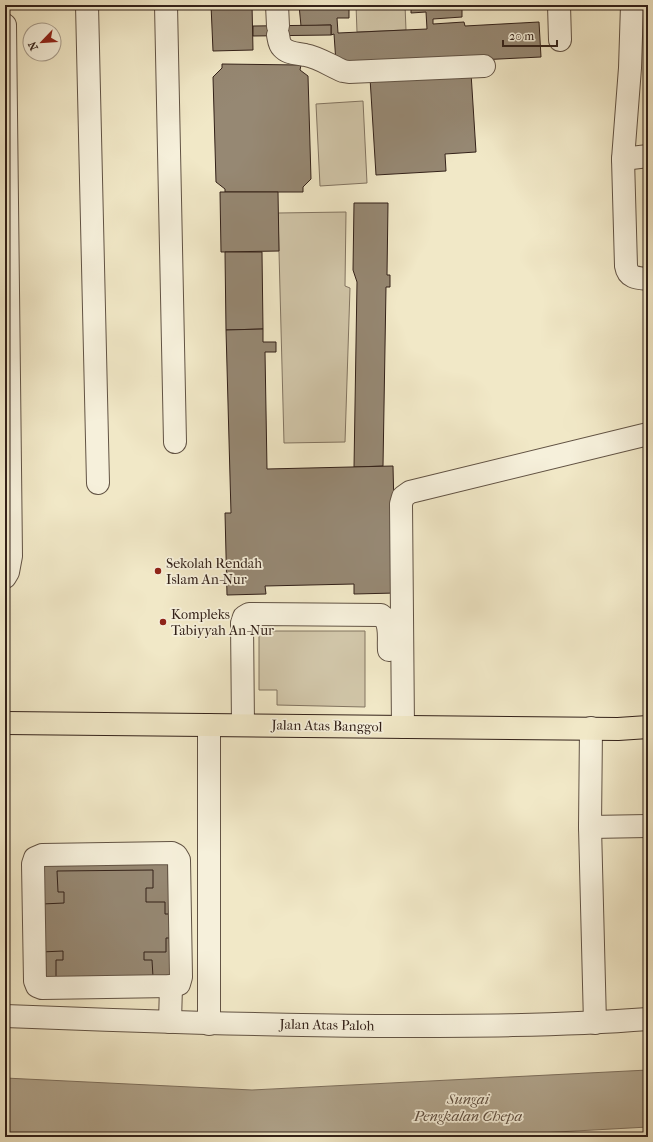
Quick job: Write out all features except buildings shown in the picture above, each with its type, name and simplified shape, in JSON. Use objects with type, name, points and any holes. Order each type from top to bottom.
[{"type":"main road","name":"Jalan Atas Banggol","points":[[5,723],[397,727],[648,727]]},
{"type":"street","points":[[87,5],[98,483]]},
{"type":"street","points":[[166,5],[175,442]]},
{"type":"street","points":[[559,5],[560,40]]},
{"type":"street","points":[[632,5],[630,68],[623,159],[627,270],[633,277],[648,278]]},
{"type":"street","points":[[278,22],[279,42],[286,51],[310,56],[343,71],[349,72],[484,66]]},
{"type":"street","points":[[5,25],[12,556],[8,572],[5,577]]},
{"type":"street","points":[[623,159],[648,156]]},
{"type":"street","points":[[397,727],[401,504],[403,497],[410,492],[648,434]]},
{"type":"street","points":[[243,725],[242,623],[244,617],[250,614],[376,614],[385,617],[388,622],[397,727]]},
{"type":"street","points":[[209,725],[209,1024]]},
{"type":"street","points":[[591,728],[590,826],[595,1023]]},
{"type":"street","points":[[590,826],[648,826]]},
{"type":"street","points":[[178,857],[181,977],[179,984],[161,986],[42,988],[37,986],[35,981],[33,861],[38,856],[174,853],[178,857],[209,856]]},
{"type":"street","points":[[161,986],[161,1022]]},
{"type":"street","name":"Jalan Atas Paloh","points":[[5,1016],[209,1024],[452,1026],[595,1023],[648,1019]]},
{"type":"shaded area","points":[[356,5],[405,5],[406,30],[357,32]]},
{"type":"shaded area","points":[[363,101],[367,183],[320,186],[316,104]]},
{"type":"shaded area","points":[[346,212],[345,286],[350,288],[345,442],[284,443],[278,213]]},
{"type":"shaded area","points":[[259,631],[365,631],[365,707],[277,705],[277,690],[259,690]]},
{"type":"water","name":"Sungai Pengkalan Chepa","points":[[648,1070],[648,1127],[466,1137],[5,1137],[5,1078],[252,1090]]},
{"type":"place","name":"Sekolah Rendah Islam An-Nur","points":[[158,571]]},
{"type":"place","name":"Kompleks Tabiyyah An-Nur","points":[[163,622]]}]
